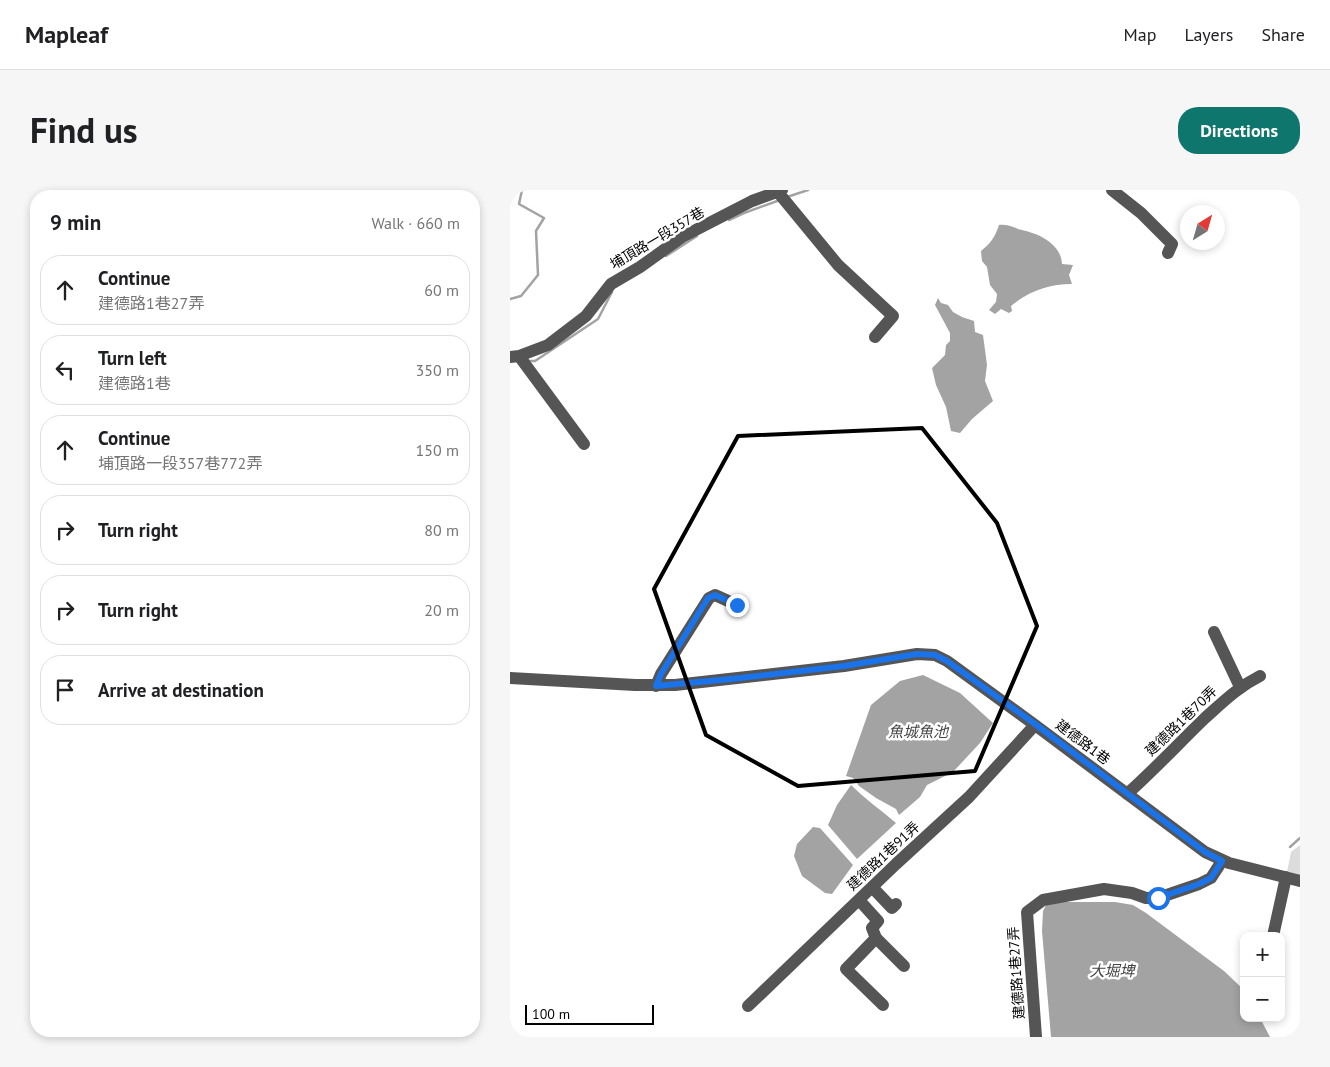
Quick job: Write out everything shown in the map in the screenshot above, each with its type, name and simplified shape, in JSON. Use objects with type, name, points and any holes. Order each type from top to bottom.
[{"type":"street","points":[[1112,190],[1141,213],[1172,244],[1168,253]]},
{"type":"street","points":[[780,191],[838,265],[892,316],[875,337]]},
{"type":"street","name":"埔頂路一段357巷","points":[[514,356],[548,346],[586,316],[611,284],[640,267],[682,237],[752,201],[780,191]]},
{"type":"street","points":[[514,356],[584,444]]},
{"type":"street","points":[[656,686],[661,674],[708,598],[715,595],[737,605]]},
{"type":"street","points":[[1214,632],[1240,687]]},
{"type":"street","name":"建德路1巷","points":[[510,678],[656,686],[844,666],[917,654],[935,655],[947,661],[1035,724],[1205,852],[1222,861],[1300,881]]},
{"type":"street","name":"建德路1巷70弄","points":[[1127,794],[1240,687],[1260,676]]},
{"type":"street","name":"建德路1巷91弄","points":[[748,1006],[969,797],[1035,724]]},
{"type":"street","name":"建德路1巷27弄","points":[[1036,1037],[1027,912],[1043,900],[1104,889],[1132,893],[1146,898],[1158,898],[1211,878],[1222,861]]},
{"type":"street","points":[[1273,932],[1286,877]]},
{"type":"street","points":[[872,887],[894,906],[872,928],[876,938],[904,966]]},
{"type":"street","points":[[859,900],[878,921]]},
{"type":"street","points":[[876,938],[846,969],[883,1005]]},
{"type":"highlighted area","points":[[922,428],[997,523],[1037,626],[975,771],[798,786],[706,735],[654,589],[738,436]]},
{"type":"shaded area","points":[[1300,845],[1300,875],[1287,872],[1291,852]]},
{"type":"water","points":[[999,225],[1029,232],[1048,241],[1058,251],[1062,264],[1073,265],[1069,275],[1072,284],[1055,285],[1032,292],[1011,306],[1012,311],[1009,313],[1001,309],[995,314],[989,310],[996,302],[997,294],[990,285],[987,267],[982,261],[981,251],[992,240]]},
{"type":"water","points":[[938,298],[941,303],[948,305],[953,312],[974,321],[975,332],[983,335],[987,365],[985,381],[993,401],[972,419],[960,433],[951,431],[946,407],[936,385],[932,368],[945,355],[946,345],[950,341],[950,333],[935,305]]},
{"type":"water","name":"魚城魚池","points":[[923,675],[960,693],[993,723],[980,743],[953,772],[927,785],[920,797],[899,815],[896,809],[859,786],[853,778],[846,776],[871,705],[900,681]]},
{"type":"water","points":[[851,785],[896,823],[857,859],[828,825],[837,805]]},
{"type":"water","points":[[813,827],[820,828],[853,865],[832,894],[825,893],[802,876],[794,856],[797,844]]},
{"type":"water","name":"大堀埤","points":[[1115,902],[1133,905],[1224,971],[1240,986],[1240,1022],[1262,1022],[1270,1037],[1051,1037],[1042,931],[1043,911],[1047,903]]},
{"type":"waterway","points":[[510,299],[521,296],[538,275],[536,231],[544,218],[519,204],[522,190]]},
{"type":"waterway","points":[[787,197],[808,190]]},
{"type":"waterway","points":[[729,220],[780,200]]},
{"type":"waterway","points":[[666,256],[697,236]]},
{"type":"waterway","points":[[529,361],[535,361],[598,319],[612,292]]},
{"type":"waterway","points":[[1290,847],[1300,838]]},
{"type":"route","points":[[737,605],[715,595],[708,598],[661,674],[656,686],[844,666],[917,654],[935,655],[947,661],[1035,724],[1205,852],[1222,861],[1211,878],[1158,898]]}]
